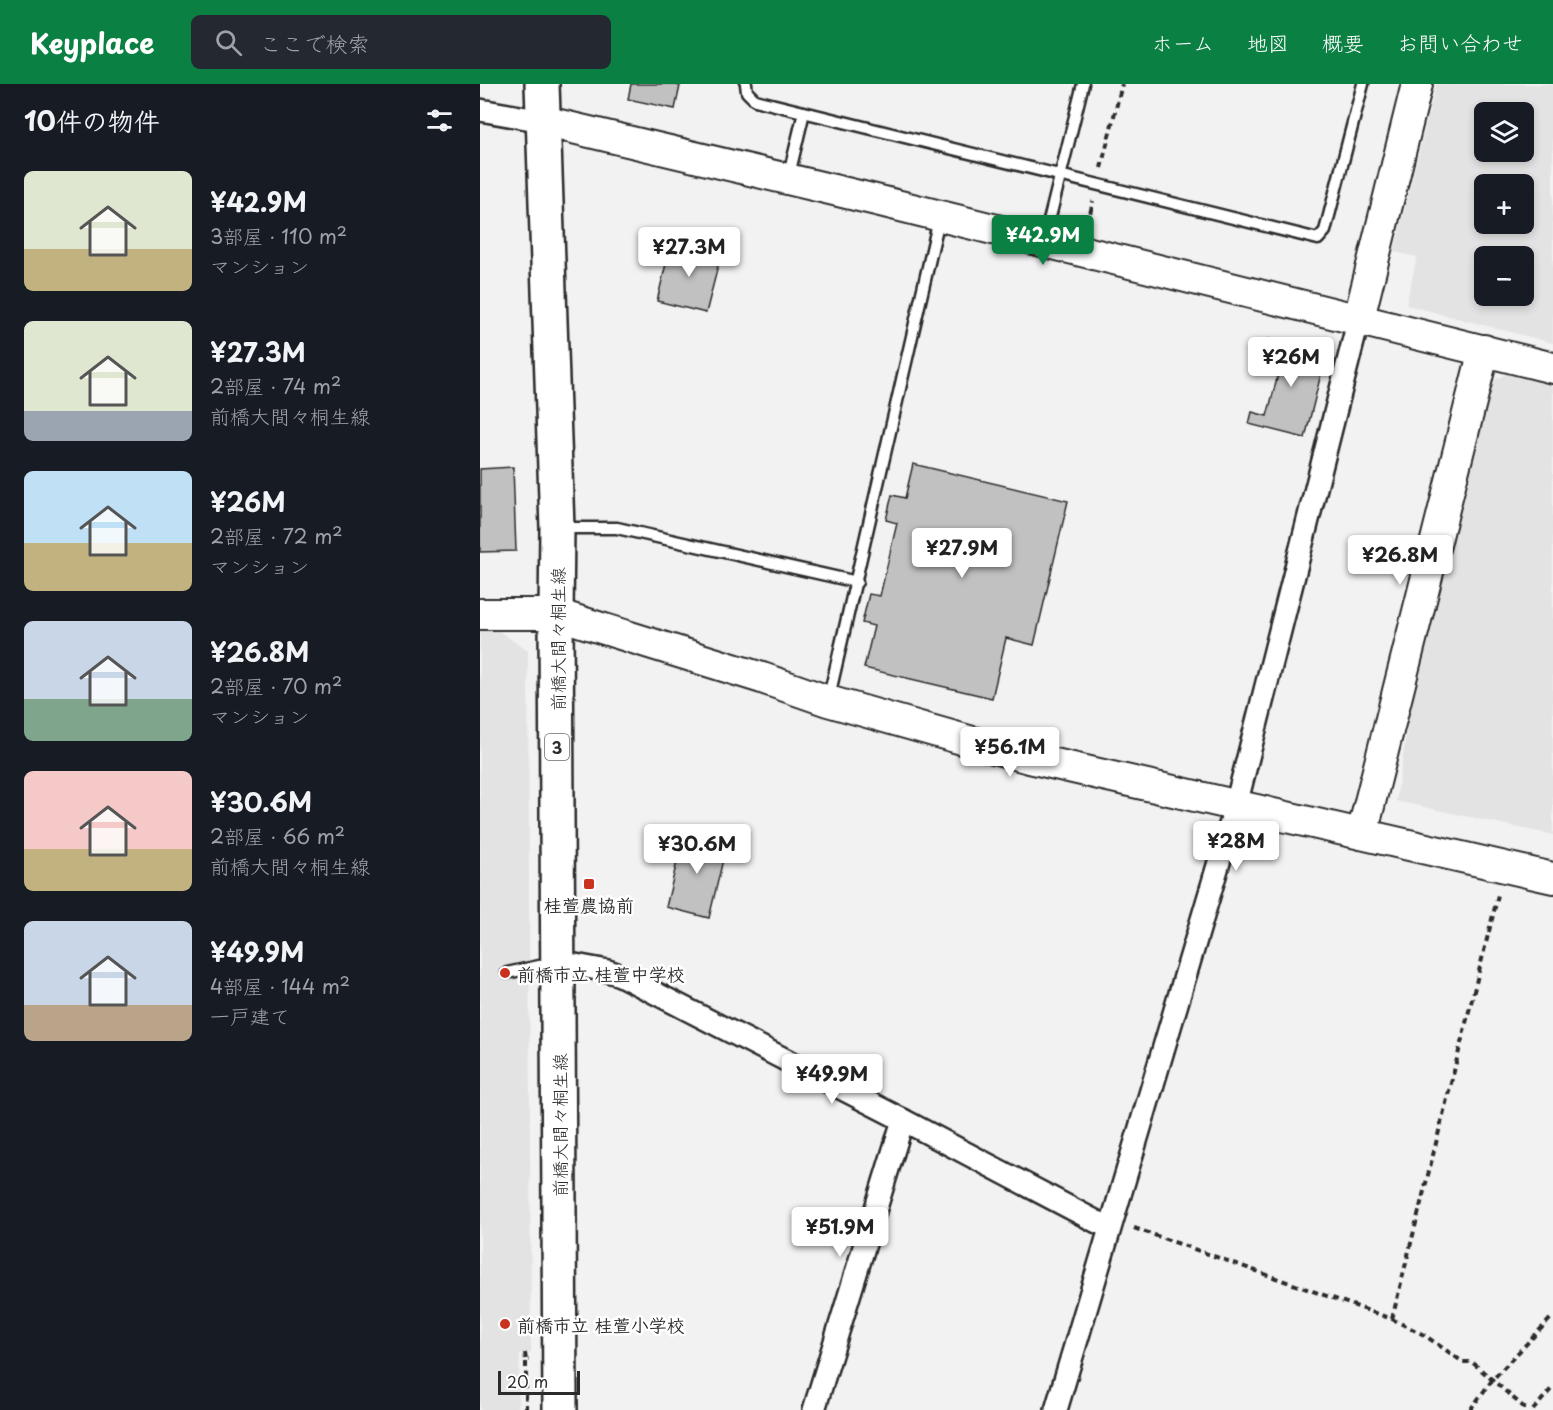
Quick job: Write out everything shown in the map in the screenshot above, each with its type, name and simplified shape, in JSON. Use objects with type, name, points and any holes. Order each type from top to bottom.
[{"type":"main road","name":"前橋大間々桐生線","points":[[542,84],[557,528],[560,1410]]},
{"type":"street","points":[[1056,1410],[1236,806],[1417,84]]},
{"type":"street","points":[[480,110],[543,121],[788,179],[1359,318],[1553,368]]},
{"type":"street","points":[[1362,834],[1484,350]]},
{"type":"street","points":[[480,614],[556,614],[828,701],[1029,758],[1553,878]]},
{"type":"street","points":[[559,962],[608,970],[620,975],[1097,1222],[1109,1226]]},
{"type":"street","points":[[814,1410],[903,1120]]},
{"type":"lane","points":[[746,84],[747,92],[755,100],[1318,239],[1325,231],[1363,84]]},
{"type":"lane","points":[[1044,241],[1083,84]]},
{"type":"lane","points":[[788,179],[804,112]]},
{"type":"lane","points":[[828,701],[940,216]]},
{"type":"lane","points":[[557,528],[617,528],[857,582]]},
{"type":"lane","points":[[507,973],[559,962]]},
{"type":"path","points":[[1086,230],[1122,84]]},
{"type":"path","points":[[1392,1319],[1505,867]]},
{"type":"path","points":[[1109,1226],[1133,1228],[1392,1319],[1424,1335],[1462,1362],[1472,1362],[1527,1410]]},
{"type":"path","points":[[1470,1410],[1493,1379],[1553,1316]]},
{"type":"path","points":[[525,1353],[526,1360]]},
{"type":"path","points":[[526,1370],[526,1410]]},
{"type":"path","points":[[1533,1410],[1553,1387]]},
{"type":"shaded area","points":[[1436,84],[1553,84],[1553,343],[1406,305],[1417,257],[1394,252]]},
{"type":"shaded area","points":[[1506,374],[1553,386],[1553,835],[1396,801],[1409,716],[1493,381]]},
{"type":"shaded area","name":"前橋市立 桂萱中学校","points":[[480,629],[496,629],[528,651],[531,1353],[520,1354],[518,1410],[480,1410]]},
{"type":"building","points":[[631,84],[680,86],[675,109],[628,99]]},
{"type":"building","points":[[671,243],[721,254],[706,313],[657,301]]},
{"type":"building","points":[[1268,339],[1326,354],[1305,438],[1249,424],[1252,412],[1267,416],[1279,371],[1261,366]]},
{"type":"building","points":[[913,464],[1068,501],[1034,645],[1006,638],[992,698],[864,668],[874,626],[862,623],[869,594],[880,596],[897,523],[886,520],[892,495],[905,498]]},
{"type":"building","points":[[513,467],[516,551],[480,552],[480,469]]},
{"type":"building","points":[[684,833],[727,843],[709,918],[666,907]]},
{"type":"place","name":"桂萱農協前","points":[[589,884]]},
{"type":"place","name":"前橋市立 桂萱中学校","points":[[505,973]]},
{"type":"place","name":"前橋市立 桂萱小学校","points":[[505,1324]]}]
